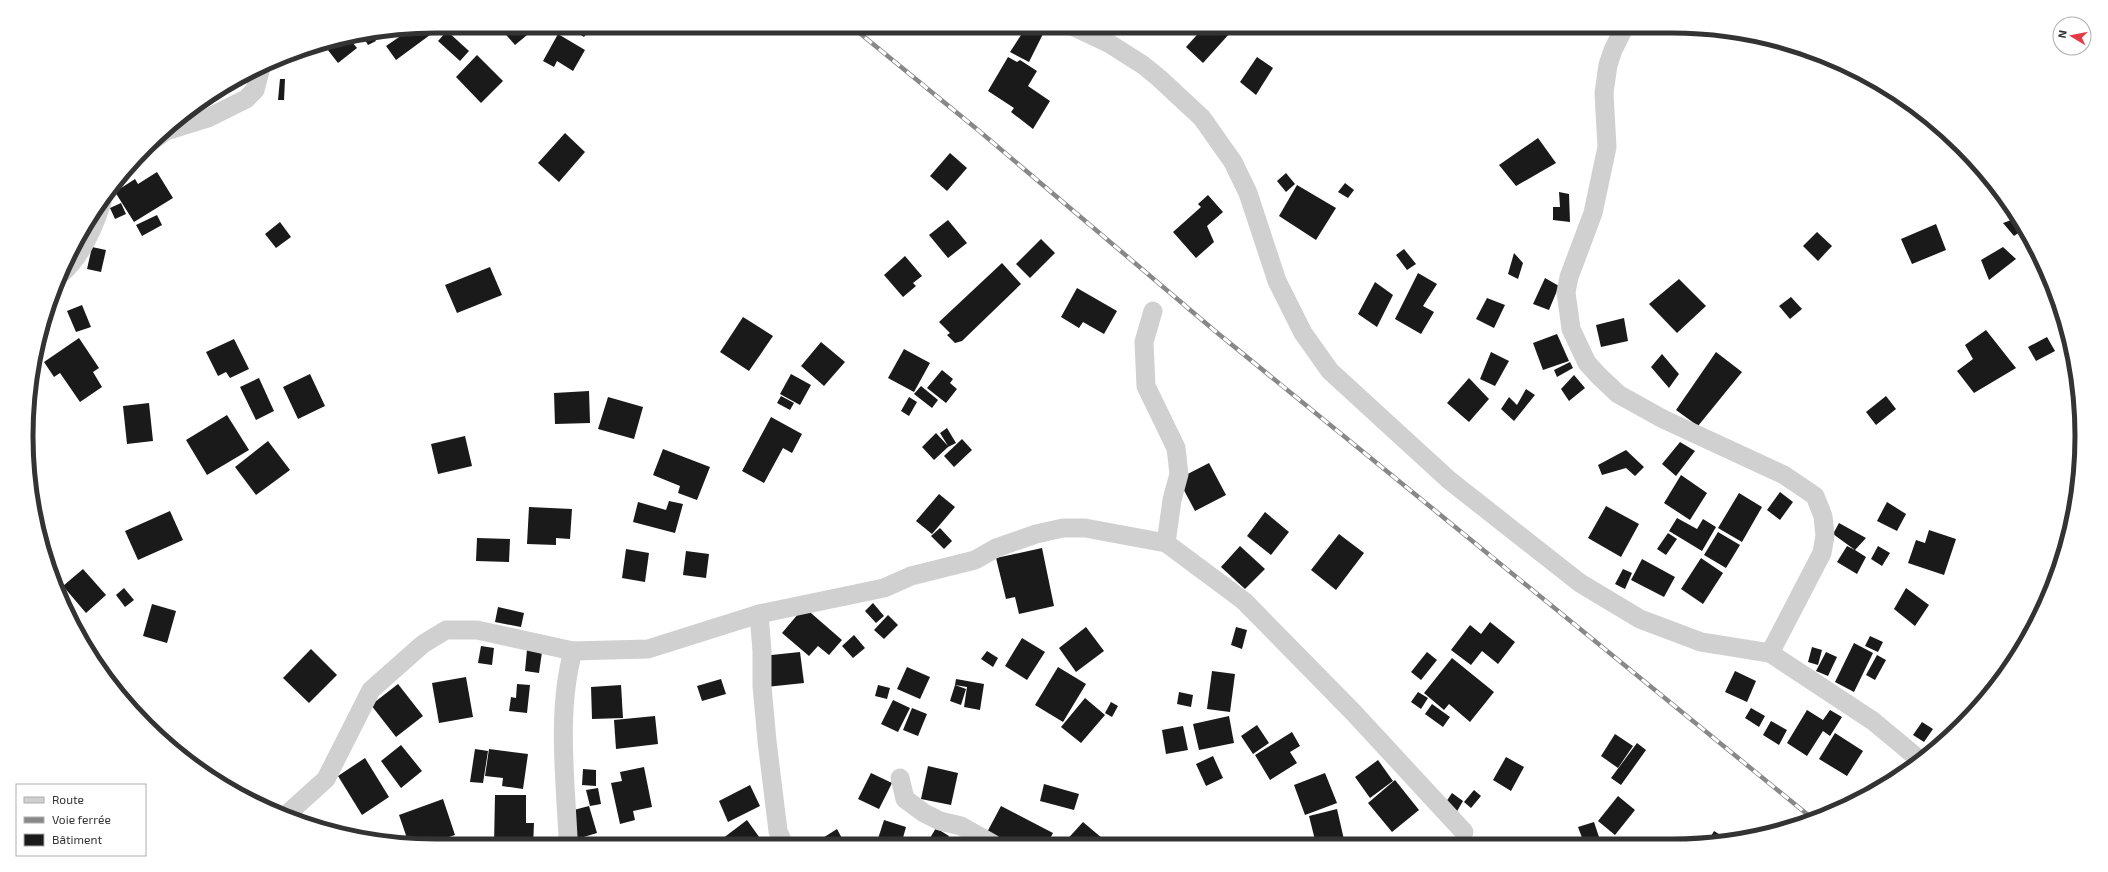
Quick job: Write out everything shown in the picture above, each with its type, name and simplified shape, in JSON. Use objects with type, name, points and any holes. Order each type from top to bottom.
[{"type":"street","points":[[1087,33],[1110,44],[1142,65],[1159,78],[1202,118],[1233,162],[1245,187],[1277,281],[1303,333],[1330,371],[1449,480],[1580,583],[1640,620],[1701,642],[1770,653],[1806,675],[1873,721],[1916,757]]},
{"type":"street","points":[[1622,33],[1608,65],[1604,93],[1607,147],[1593,213],[1569,277],[1566,292],[1571,329],[1587,363],[1618,394],[1663,419],[1784,475],[1815,496],[1823,516],[1825,536],[1822,553],[1770,653]]},
{"type":"street","points":[[176,128],[208,118],[246,99],[255,90],[259,75]]},
{"type":"street","points":[[78,253],[86,242],[97,219]]},
{"type":"street","points":[[1153,311],[1144,342],[1146,386],[1176,448],[1179,474],[1172,500],[1166,543]]},
{"type":"street","points":[[290,811],[326,779],[371,690],[422,644],[446,630],[477,630],[573,651],[648,649],[759,614],[884,588],[911,576],[974,560],[996,548],[1036,534],[1063,528],[1085,528],[1166,543],[1244,601],[1353,712],[1464,832]]},
{"type":"street","points":[[759,614],[762,651],[762,686],[767,741],[778,831],[781,839]]},
{"type":"street","points":[[568,839],[564,767],[565,695],[567,672],[573,651]]},
{"type":"street","points":[[900,778],[905,799],[924,813],[940,821],[961,826],[985,839]]},
{"type":"building","points":[[432,33],[396,60],[386,46],[403,35]]},
{"type":"building","points":[[445,33],[449,33],[469,51],[460,61],[438,41]]},
{"type":"building","points":[[504,33],[530,33],[515,45]]},
{"type":"building","points":[[578,33],[587,33],[584,37]]},
{"type":"building","points":[[1022,33],[1044,33],[1029,62],[1010,52]]},
{"type":"building","points":[[1199,33],[1230,33],[1203,63],[1186,47]]},
{"type":"building","points":[[558,34],[585,50],[573,71],[557,61],[554,67],[543,61]]},
{"type":"building","points":[[374,38],[376,41],[368,45],[365,40]]},
{"type":"building","points":[[352,42],[357,48],[338,63],[327,48]]},
{"type":"building","points":[[477,55],[503,81],[481,103],[456,77]]},
{"type":"building","points":[[1008,57],[1017,62],[1020,60],[1037,71],[1028,86],[1050,101],[1033,129],[1011,112],[1014,108],[988,91]]},
{"type":"building","points":[[1257,57],[1273,68],[1256,95],[1240,82]]},
{"type":"building","points":[[280,79],[285,79],[284,100],[278,100]]},
{"type":"building","points":[[565,133],[585,152],[559,182],[538,163]]},
{"type":"building","points":[[1538,138],[1556,163],[1516,186],[1499,165]]},
{"type":"building","points":[[950,153],[967,168],[947,191],[930,176]]},
{"type":"building","points":[[157,172],[173,198],[134,222],[115,192],[135,179],[138,184]]},
{"type":"building","points":[[1286,173],[1295,184],[1286,192],[1277,181]]},
{"type":"building","points":[[1345,183],[1354,190],[1348,198],[1338,192]]},
{"type":"building","points":[[1297,185],[1336,208],[1316,240],[1279,216]]},
{"type":"building","points":[[1559,192],[1569,194],[1570,222],[1553,220],[1553,207],[1560,207]]},
{"type":"building","points":[[1208,195],[1223,212],[1207,226],[1214,242],[1196,258],[1173,232],[1201,207],[1198,204]]},
{"type":"building","points":[[121,203],[126,214],[115,219],[110,208]]},
{"type":"building","points":[[157,215],[162,225],[142,236],[136,225]]},
{"type":"building","points":[[948,220],[967,243],[948,258],[929,235]]},
{"type":"building","points":[[2012,220],[2019,232],[2014,236],[2003,223]]},
{"type":"building","points":[[280,222],[291,237],[276,248],[265,234]]},
{"type":"building","points":[[1936,224],[1946,250],[1912,264],[1901,239]]},
{"type":"building","points":[[1817,232],[1832,246],[1818,261],[1803,246]]},
{"type":"building","points":[[1041,239],[1055,253],[1030,278],[1016,264]]},
{"type":"building","points":[[92,247],[106,250],[101,272],[87,269]]},
{"type":"building","points":[[2003,247],[2016,259],[1989,280],[1981,260]]},
{"type":"building","points":[[1404,249],[1416,264],[1407,270],[1396,255]]},
{"type":"building","points":[[1514,253],[1523,263],[1518,279],[1508,274]]},
{"type":"building","points":[[905,256],[922,276],[913,283],[916,286],[903,297],[884,275]]},
{"type":"building","points":[[1002,263],[1021,284],[962,341],[955,343],[947,335],[950,333],[939,322]]},
{"type":"building","points":[[490,267],[502,295],[457,313],[445,285]]},
{"type":"building","points":[[1418,273],[1437,284],[1423,306],[1434,312],[1421,334],[1395,319]]},
{"type":"building","points":[[1545,278],[1559,286],[1549,310],[1533,304]]},
{"type":"building","points":[[1679,279],[1706,306],[1677,333],[1649,304]]},
{"type":"building","points":[[1375,282],[1393,295],[1377,327],[1358,314]]},
{"type":"building","points":[[1077,288],[1117,311],[1104,334],[1083,322],[1079,328],[1061,317]]},
{"type":"building","points":[[1791,297],[1802,309],[1790,319],[1779,306]]},
{"type":"building","points":[[1487,298],[1505,305],[1494,328],[1476,319]]},
{"type":"building","points":[[82,305],[91,327],[76,332],[67,311]]},
{"type":"building","points":[[743,317],[773,336],[749,371],[720,352]]},
{"type":"building","points":[[1624,318],[1628,341],[1601,347],[1596,325]]},
{"type":"building","points":[[1986,330],[2016,368],[1974,393],[1957,371],[1973,359],[1965,345]]},
{"type":"building","points":[[1557,334],[1569,361],[1543,370],[1533,343]]},
{"type":"building","points":[[2047,337],[2055,351],[2036,361],[2028,347]]},
{"type":"building","points":[[79,338],[99,368],[93,372],[102,387],[80,402],[60,373],[54,377],[44,362]]},
{"type":"building","points":[[234,339],[249,369],[230,378],[226,372],[218,376],[206,352]]},
{"type":"building","points":[[821,342],[845,362],[824,386],[801,366]]},
{"type":"building","points":[[904,349],[930,363],[914,392],[888,378]]},
{"type":"building","points":[[1491,352],[1509,361],[1495,386],[1480,379]]},
{"type":"building","points":[[1716,352],[1742,372],[1698,426],[1676,410]]},
{"type":"building","points":[[1662,354],[1679,374],[1669,388],[1651,367]]},
{"type":"building","points":[[1570,362],[1573,368],[1557,377],[1554,370]]},
{"type":"building","points":[[942,370],[953,379],[950,383],[957,389],[946,403],[927,388]]},
{"type":"building","points":[[310,374],[325,406],[298,419],[283,387]]},
{"type":"building","points":[[791,374],[811,385],[800,405],[780,394]]},
{"type":"building","points":[[1574,375],[1585,388],[1569,401],[1561,389]]},
{"type":"building","points":[[259,378],[274,411],[256,420],[240,387]]},
{"type":"building","points":[[1469,378],[1489,399],[1469,422],[1447,403]]},
{"type":"building","points":[[921,386],[938,400],[932,408],[914,394]]},
{"type":"building","points":[[1526,389],[1535,395],[1514,421],[1501,409],[1509,397],[1517,405]]},
{"type":"building","points":[[589,391],[590,423],[555,424],[554,393]]},
{"type":"building","points":[[781,396],[794,403],[790,410],[777,403]]},
{"type":"building","points":[[1886,396],[1896,409],[1876,425],[1866,412]]},
{"type":"building","points":[[608,397],[643,407],[634,439],[598,429]]},
{"type":"building","points":[[909,397],[917,402],[909,416],[901,411]]},
{"type":"building","points":[[149,403],[153,441],[127,444],[123,406]]},
{"type":"building","points":[[227,415],[249,450],[207,475],[186,440]]},
{"type":"building","points":[[771,417],[802,434],[792,453],[783,448],[764,483],[742,471]]},
{"type":"building","points":[[947,428],[956,443],[948,447],[934,460],[922,447],[936,433],[948,446],[940,433]]},
{"type":"building","points":[[465,436],[472,466],[438,474],[431,444]]},
{"type":"building","points":[[962,439],[972,450],[954,467],[944,456]]},
{"type":"building","points":[[268,441],[290,470],[256,495],[235,467]]},
{"type":"building","points":[[1680,442],[1695,451],[1676,476],[1662,464]]},
{"type":"building","points":[[663,449],[710,467],[697,500],[678,493],[680,486],[653,475]]},
{"type":"building","points":[[1626,450],[1644,467],[1635,476],[1626,468],[1602,475],[1598,465]]},
{"type":"building","points":[[1209,463],[1226,495],[1195,511],[1178,479]]},
{"type":"building","points":[[1681,475],[1707,493],[1690,520],[1664,503]]},
{"type":"building","points":[[1780,492],[1793,502],[1780,520],[1767,510]]},
{"type":"building","points":[[1739,493],[1762,507],[1742,542],[1718,528]]},
{"type":"building","points":[[939,494],[955,507],[932,534],[916,521]]},
{"type":"building","points":[[669,501],[683,504],[675,533],[633,522],[638,502],[666,510]]},
{"type":"building","points":[[1887,502],[1906,514],[1897,531],[1877,521]]},
{"type":"building","points":[[1606,506],[1639,524],[1621,557],[1588,538]]},
{"type":"building","points":[[529,507],[572,509],[570,539],[556,538],[556,545],[527,544]]},
{"type":"building","points":[[170,511],[183,540],[138,560],[125,531]]},
{"type":"building","points":[[1265,512],[1289,532],[1271,555],[1247,536]]},
{"type":"building","points":[[1677,518],[1697,529],[1703,519],[1716,527],[1702,551],[1669,531]]},
{"type":"building","points":[[1839,523],[1866,538],[1855,550],[1833,534]]},
{"type":"building","points":[[940,528],[952,541],[944,549],[931,536]]},
{"type":"building","points":[[1929,530],[1956,539],[1944,575],[1908,563],[1916,540],[1925,543]]},
{"type":"building","points":[[1718,532],[1740,545],[1726,568],[1704,555]]},
{"type":"building","points":[[1668,533],[1677,539],[1666,555],[1657,549]]},
{"type":"building","points":[[1339,534],[1364,553],[1336,590],[1311,570]]},
{"type":"building","points":[[477,538],[510,539],[509,562],[476,561]]},
{"type":"building","points":[[1240,546],[1265,569],[1245,589],[1221,567]]},
{"type":"building","points":[[1847,546],[1866,557],[1857,574],[1837,562]]},
{"type":"building","points":[[1878,546],[1890,553],[1882,566],[1871,559]]},
{"type":"building","points":[[1042,548],[1054,606],[1019,614],[1015,597],[1006,599],[996,558]]},
{"type":"building","points":[[626,549],[649,553],[645,582],[622,578]]},
{"type":"building","points":[[686,551],[709,554],[706,578],[683,575]]},
{"type":"building","points":[[1701,558],[1723,573],[1703,604],[1681,589]]},
{"type":"building","points":[[1642,559],[1675,577],[1664,597],[1631,580]]},
{"type":"building","points":[[83,569],[106,595],[86,613],[63,586]]},
{"type":"building","points":[[1623,569],[1632,573],[1625,589],[1615,584]]},
{"type":"building","points":[[124,588],[134,600],[125,607],[116,595]]},
{"type":"building","points":[[1906,588],[1929,605],[1915,626],[1894,609]]},
{"type":"building","points":[[873,603],[884,616],[876,623],[865,611]]},
{"type":"building","points":[[152,604],[176,611],[167,643],[143,636]]},
{"type":"building","points":[[498,607],[524,613],[521,627],[495,622]]},
{"type":"building","points":[[804,607],[842,640],[829,655],[818,646],[809,656],[782,633]]},
{"type":"building","points":[[888,615],[898,625],[884,639],[874,630]]},
{"type":"building","points":[[1490,622],[1515,642],[1498,664],[1482,651],[1471,665],[1451,650],[1470,625],[1481,634]]},
{"type":"building","points":[[1086,627],[1104,651],[1076,672],[1059,648]]},
{"type":"building","points":[[1236,627],[1247,630],[1242,649],[1231,645]]},
{"type":"building","points":[[854,635],[865,648],[853,658],[842,646]]},
{"type":"building","points":[[1870,636],[1883,642],[1878,652],[1865,646]]},
{"type":"building","points":[[1022,638],[1045,652],[1027,680],[1005,666]]},
{"type":"building","points":[[1854,643],[1873,653],[1854,692],[1835,682]]},
{"type":"building","points":[[481,646],[494,648],[492,665],[478,663]]},
{"type":"building","points":[[1812,647],[1822,650],[1818,665],[1808,662]]},
{"type":"building","points":[[311,649],[337,675],[309,703],[283,678]]},
{"type":"building","points":[[527,650],[542,652],[539,673],[525,671]]},
{"type":"building","points":[[987,651],[998,658],[993,667],[981,659]]},
{"type":"building","points":[[800,652],[804,683],[766,687],[762,656]]},
{"type":"building","points":[[1427,652],[1437,660],[1421,680],[1411,672]]},
{"type":"building","points":[[1826,652],[1837,657],[1828,676],[1816,671]]},
{"type":"building","points":[[1877,655],[1886,660],[1875,680],[1866,675]]},
{"type":"building","points":[[1452,658],[1494,692],[1470,722],[1449,704],[1444,710],[1424,693]]},
{"type":"building","points":[[907,667],[930,677],[920,699],[897,689]]},
{"type":"building","points":[[1058,667],[1086,684],[1063,722],[1035,705]]},
{"type":"building","points":[[1212,671],[1235,674],[1230,712],[1207,709]]},
{"type":"building","points":[[1735,671],[1756,681],[1747,702],[1725,692]]},
{"type":"building","points":[[466,677],[473,717],[439,723],[432,683]]},
{"type":"building","points":[[721,679],[726,694],[702,701],[697,686]]},
{"type":"building","points":[[956,679],[984,684],[980,710],[964,707],[967,687],[955,685]]},
{"type":"building","points":[[398,684],[423,716],[396,737],[371,705]]},
{"type":"building","points":[[517,684],[530,685],[527,713],[509,711],[511,697],[516,698]]},
{"type":"building","points":[[621,685],[623,718],[592,719],[591,687]]},
{"type":"building","points":[[878,685],[890,688],[887,699],[875,696]]},
{"type":"building","points":[[955,685],[966,689],[961,705],[950,701]]},
{"type":"building","points":[[1179,692],[1193,695],[1191,707],[1177,704]]},
{"type":"building","points":[[1418,692],[1428,698],[1421,709],[1411,702]]},
{"type":"building","points":[[1085,698],[1105,715],[1081,743],[1061,727]]},
{"type":"building","points":[[893,700],[910,708],[898,732],[881,724]]},
{"type":"building","points":[[1111,702],[1118,706],[1112,717],[1105,713]]},
{"type":"building","points":[[1432,704],[1450,717],[1443,727],[1425,714]]},
{"type":"building","points":[[912,708],[927,714],[918,736],[903,730]]},
{"type":"building","points":[[1751,708],[1765,716],[1759,727],[1745,718]]},
{"type":"building","points":[[1807,710],[1823,720],[1830,710],[1842,717],[1830,736],[1823,731],[1807,756],[1787,743]]},
{"type":"building","points":[[655,716],[658,744],[616,749],[614,720]]},
{"type":"building","points":[[1229,716],[1234,743],[1199,750],[1193,724]]},
{"type":"building","points":[[1771,721],[1787,730],[1779,745],[1763,735]]},
{"type":"building","points":[[1922,722],[1933,729],[1924,742],[1913,735]]},
{"type":"building","points":[[1257,725],[1269,743],[1253,754],[1241,736]]},
{"type":"building","points":[[1183,726],[1188,750],[1166,754],[1162,730]]},
{"type":"building","points":[[1292,732],[1300,746],[1290,752],[1297,763],[1270,780],[1255,755]]},
{"type":"building","points":[[1835,733],[1863,751],[1847,776],[1819,759]]},
{"type":"building","points":[[1615,734],[1633,746],[1618,768],[1601,756]]},
{"type":"building","points":[[1637,743],[1646,750],[1621,785],[1611,778]]},
{"type":"building","points":[[401,745],[422,771],[401,788],[381,761]]},
{"type":"building","points":[[475,749],[488,751],[483,783],[470,782]]},
{"type":"building","points":[[489,749],[528,754],[523,789],[502,786],[503,778],[485,776]]},
{"type":"building","points":[[1213,756],[1223,778],[1206,786],[1196,764]]},
{"type":"building","points":[[1506,757],[1524,767],[1511,791],[1493,780]]},
{"type":"building","points":[[365,758],[389,797],[362,815],[338,776]]},
{"type":"building","points":[[1378,760],[1393,781],[1370,798],[1355,777]]},
{"type":"building","points":[[928,766],[958,773],[951,805],[921,799]]},
{"type":"building","points":[[644,767],[652,807],[633,811],[635,820],[620,824],[611,783],[622,781],[620,772]]},
{"type":"building","points":[[583,769],[596,770],[596,786],[582,785]]},
{"type":"building","points":[[871,773],[892,783],[879,809],[858,799]]},
{"type":"building","points":[[1325,773],[1337,803],[1305,815],[1294,785]]},
{"type":"building","points":[[1395,780],[1419,810],[1392,832],[1368,803]]},
{"type":"building","points":[[1044,784],[1079,794],[1074,810],[1040,801]]},
{"type":"building","points":[[750,785],[760,806],[728,822],[719,801]]},
{"type":"building","points":[[598,788],[601,804],[590,806],[586,790]]},
{"type":"building","points":[[1474,790],[1481,796],[1471,808],[1464,802]]},
{"type":"building","points":[[1452,793],[1463,801],[1456,813],[1444,805]]},
{"type":"building","points":[[495,795],[526,795],[526,823],[534,823],[533,839],[494,839]]},
{"type":"building","points":[[1618,796],[1635,810],[1615,835],[1598,821]]},
{"type":"building","points":[[443,799],[455,835],[443,839],[407,838],[399,815]]},
{"type":"building","points":[[589,806],[597,833],[577,839],[570,811]]},
{"type":"building","points":[[1001,806],[1053,833],[1050,839],[991,839],[985,836]]},
{"type":"building","points":[[1337,809],[1344,839],[1315,839],[1309,816]]},
{"type":"building","points":[[747,820],[761,839],[722,839]]},
{"type":"building","points":[[884,820],[906,827],[903,839],[878,839]]},
{"type":"building","points":[[1083,822],[1103,839],[1068,839]]},
{"type":"building","points":[[1594,822],[1600,839],[1582,839],[1578,827]]},
{"type":"building","points":[[936,828],[949,836],[947,839],[929,839]]},
{"type":"building","points":[[837,829],[842,839],[821,839]]},
{"type":"building","points":[[1714,831],[1722,836],[1710,837]]},
{"type":"railway","points":[[860,33],[978,130],[1215,331],[1808,815]]}]
